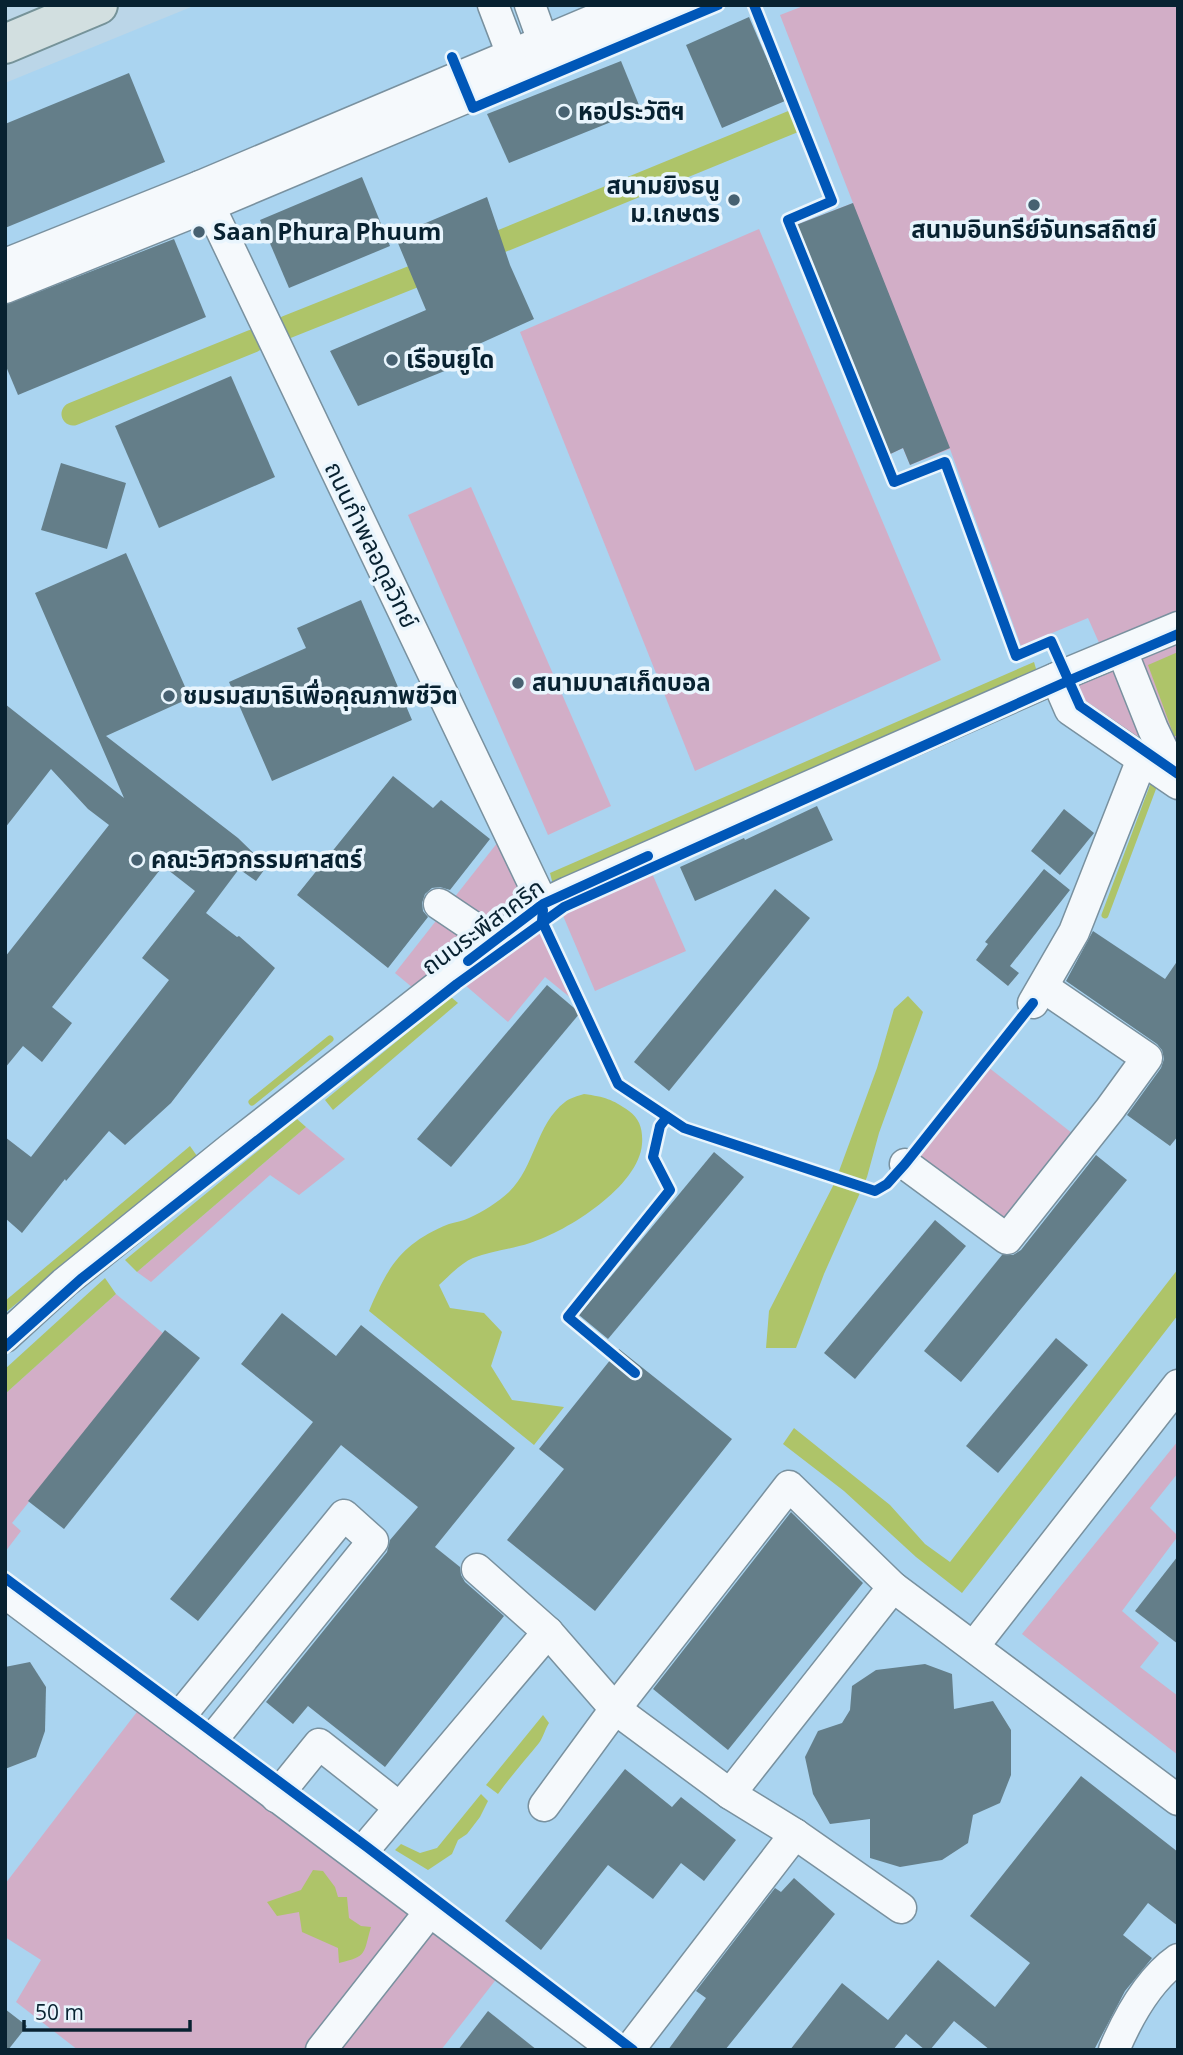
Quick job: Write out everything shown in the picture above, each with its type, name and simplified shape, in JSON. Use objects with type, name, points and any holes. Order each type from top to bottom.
[{"type":"main road","points":[[5,44],[98,5]]},
{"type":"lane","points":[[492,5],[516,65]]},
{"type":"lane","points":[[475,70],[491,29],[492,5]]},
{"type":"lane","points":[[530,5],[547,52]]},
{"type":"lane","points":[[548,5],[551,9],[591,22]]},
{"type":"lane","points":[[547,52],[591,22],[629,5]]},
{"type":"lane","points":[[5,264],[204,196],[547,52],[687,5]]},
{"type":"lane","points":[[5,288],[475,70],[516,65]]},
{"type":"lane","name":"ถนนกำพลอดุลวิทย์","points":[[204,196],[543,904]]},
{"type":"lane","name":"ถนนระพีสาคริก","points":[[5,1337],[64,1283],[543,904],[1178,627]]},
{"type":"lane","points":[[1122,651],[1153,730],[1178,783]]},
{"type":"lane","points":[[1056,678],[1070,710],[1178,783]]},
{"type":"lane","points":[[905,1164],[1007,1239],[1110,1110],[1147,1058],[1037,995],[1074,932],[1142,759]]},
{"type":"lane","points":[[439,904],[494,941]]},
{"type":"lane","points":[[974,1646],[1178,1385]]},
{"type":"lane","points":[[544,1806],[615,1709],[789,1486],[893,1587],[1178,1800]]},
{"type":"lane","points":[[176,1721],[344,1515],[373,1541],[208,1745]]},
{"type":"lane","points":[[477,1569],[548,1632],[615,1709],[730,1794],[795,1834],[901,1908]]},
{"type":"lane","points":[[730,1794],[893,1587]]},
{"type":"lane","points":[[5,1593],[615,2050]]},
{"type":"lane","points":[[358,1857],[548,1632]]},
{"type":"lane","points":[[276,1797],[319,1744],[399,1807]]},
{"type":"lane","points":[[629,2050],[795,1834]]},
{"type":"lane","points":[[321,2050],[431,1910]]},
{"type":"lane","points":[[1114,2050],[1125,2024],[1146,1993],[1167,1966],[1178,1959]]},
{"type":"shaded area","points":[[196,5],[1178,5],[1178,2050],[5,2050],[5,83]]},
{"type":"shaded area","points":[[806,5],[1178,5],[1178,613],[1100,645],[1088,618],[1021,646],[950,449],[910,465],[903,448],[884,457],[791,227],[853,203],[780,15]]},
{"type":"shaded area","points":[[759,229],[941,660],[695,771],[520,332]]},
{"type":"shaded area","points":[[471,487],[611,806],[548,835],[408,515]]},
{"type":"shaded area","points":[[1178,644],[1178,757],[1136,661]]},
{"type":"shaded area","points":[[1178,652],[1178,736],[1174,736],[1148,665]]},
{"type":"shaded area","points":[[1034,662],[1037,672],[553,885],[550,873]]},
{"type":"shaded area","points":[[1121,667],[1145,732],[1133,738],[1084,703],[1075,684]]},
{"type":"shaded area","points":[[505,833],[537,896],[419,993],[395,973]]},
{"type":"shaded area","points":[[651,871],[686,951],[595,991],[561,911]]},
{"type":"shaded area","points":[[541,929],[572,999],[545,977],[508,1022],[465,985]]},
{"type":"shaded area","points":[[908,996],[923,1012],[879,1133],[867,1177],[824,1274],[796,1348],[766,1348],[769,1311],[835,1182],[877,1068],[894,1009]]},
{"type":"shaded area","points":[[451,997],[458,1003],[333,1110],[325,1100]]},
{"type":"shaded area","points":[[988,1067],[1077,1137],[1005,1229],[916,1159]]},
{"type":"shaded area","points":[[584,1094],[613,1101],[633,1114],[638,1121],[642,1144],[638,1160],[629,1176],[599,1205],[563,1228],[530,1243],[473,1258],[439,1285],[450,1308],[484,1313],[502,1332],[491,1366],[512,1400],[564,1407],[534,1445],[369,1311],[383,1281],[398,1258],[419,1239],[480,1213],[509,1192],[525,1170],[555,1111],[567,1101]]},
{"type":"shaded area","points":[[297,1119],[306,1127],[137,1272],[125,1260]]},
{"type":"shaded area","points":[[306,1127],[345,1159],[299,1195],[270,1175],[151,1282],[137,1272]]},
{"type":"shaded area","points":[[190,1146],[197,1156],[5,1313],[5,1301]]},
{"type":"shaded area","points":[[1178,1269],[1178,1315],[962,1593],[916,1557],[844,1491],[783,1444],[794,1428],[890,1505],[925,1544],[950,1562]]},
{"type":"shaded area","points":[[105,1278],[116,1294],[5,1394],[5,1369]]},
{"type":"shaded area","points":[[116,1294],[164,1334],[12,1523],[21,1531],[5,1552],[5,1394]]},
{"type":"shaded area","points":[[1178,1441],[1178,1473],[1150,1508],[1178,1536],[1122,1611],[1159,1643],[1140,1667],[1178,1696],[1178,1755],[1022,1634]]},
{"type":"shaded area","points":[[143,1704],[418,1912],[315,2050],[78,2050],[16,2002],[41,1960],[5,1937],[5,1884]]},
{"type":"shaded area","points":[[543,1715],[549,1723],[540,1741],[498,1794],[486,1785]]},
{"type":"shaded area","points":[[481,1794],[488,1801],[480,1817],[467,1834],[458,1840],[452,1854],[428,1870],[395,1850],[401,1844],[420,1853],[437,1848]]},
{"type":"shaded area","points":[[313,1870],[323,1871],[335,1887],[338,1897],[347,1897],[349,1918],[361,1926],[371,1927],[360,1956],[339,1963],[338,1948],[302,1932],[299,1912],[277,1916],[267,1902],[301,1890]]},
{"type":"shaded area","points":[[431,1910],[505,1968],[441,2050],[321,2050]]},
{"type":"building","points":[[749,17],[785,101],[722,128],[686,45]]},
{"type":"building","name":"หอประวัติฯ","points":[[621,61],[641,110],[509,163],[487,114]]},
{"type":"building","points":[[129,73],[165,162],[5,228],[5,124]]},
{"type":"building","points":[[362,177],[390,246],[289,288],[260,220]]},
{"type":"building","points":[[487,197],[510,265],[534,319],[448,358],[452,368],[358,406],[330,351],[426,310],[395,236]]},
{"type":"building","points":[[853,203],[950,448],[910,465],[903,448],[884,457],[791,227]]},
{"type":"building","points":[[174,239],[206,317],[18,395],[5,364],[5,305]]},
{"type":"building","points":[[231,376],[275,477],[159,528],[115,426]]},
{"type":"building","points":[[61,463],[126,483],[107,549],[41,530]]},
{"type":"building","points":[[126,553],[190,698],[106,736],[238,838],[267,866],[256,881],[239,869],[206,913],[239,936],[275,968],[171,1103],[125,1145],[109,1131],[66,1181],[65,1179],[22,1233],[5,1218],[5,1137],[31,1157],[169,980],[142,958],[195,891],[163,866],[52,1007],[72,1023],[42,1062],[23,1046],[5,1068],[5,957],[109,825],[88,809],[51,769],[5,828],[5,704],[124,798],[35,593]]},
{"type":"building","points":[[361,600],[412,720],[272,781],[229,682],[306,648],[297,628]]},
{"type":"building","points":[[393,776],[433,808],[441,800],[490,839],[450,890],[432,888],[425,894],[423,911],[428,917],[388,968],[297,895]]},
{"type":"building","points":[[817,806],[833,840],[695,901],[680,867]]},
{"type":"building","points":[[1064,809],[1094,833],[1060,875],[1031,851]]},
{"type":"building","points":[[1044,869],[1070,890],[1010,966],[1019,973],[1008,986],[976,960],[988,944],[985,942]]},
{"type":"building","points":[[775,889],[810,918],[669,1091],[634,1062]]},
{"type":"building","points":[[1093,931],[1165,979],[1178,960],[1178,1136],[1170,1146],[1127,1115],[1161,1068],[1164,1059],[1162,1050],[1066,981]]},
{"type":"building","points":[[547,985],[580,1013],[451,1167],[417,1139]]},
{"type":"building","points":[[714,1152],[744,1177],[608,1339],[579,1315]]},
{"type":"building","points":[[1096,1155],[1127,1180],[961,1382],[924,1351],[1002,1255],[1013,1255],[1021,1250]]},
{"type":"building","points":[[935,1220],[966,1246],[855,1379],[824,1353]]},
{"type":"building","points":[[282,1313],[336,1356],[361,1325],[515,1448],[435,1547],[460,1567],[465,1582],[504,1616],[385,1767],[308,1706],[293,1724],[266,1702],[387,1552],[390,1540],[418,1507],[341,1445],[198,1621],[170,1599],[313,1422],[241,1364]]},
{"type":"building","points":[[165,1330],[200,1358],[64,1529],[28,1501]]},
{"type":"building","points":[[1056,1338],[1088,1365],[998,1473],[966,1446]]},
{"type":"building","points":[[619,1349],[732,1439],[595,1611],[507,1540],[564,1469],[539,1449]]},
{"type":"building","points":[[791,1512],[863,1583],[728,1750],[653,1689]]},
{"type":"building","points":[[1178,1556],[1178,1644],[1135,1611]]},
{"type":"building","points":[[30,1662],[46,1687],[45,1731],[36,1757],[5,1769],[5,1667]]},
{"type":"building","points":[[925,1664],[952,1674],[954,1709],[993,1701],[1011,1730],[1011,1775],[1000,1803],[973,1815],[968,1843],[942,1860],[900,1867],[870,1858],[870,1819],[830,1824],[813,1794],[805,1757],[818,1731],[842,1723],[850,1710],[852,1686],[876,1670]]},
{"type":"building","points":[[625,1769],[672,1807],[681,1797],[736,1840],[704,1881],[681,1863],[653,1899],[608,1865],[541,1950],[505,1921]]},
{"type":"building","points":[[1081,1776],[1178,1852],[1178,1926],[1148,1903],[1123,1935],[1152,1958],[1125,1991],[1094,2050],[990,2050],[954,2021],[930,2050],[925,2050],[906,2034],[893,2050],[790,2050],[842,1983],[888,2020],[938,1960],[995,2007],[1030,1963],[970,1916]]},
{"type":"building","points":[[794,1878],[835,1914],[725,2050],[668,2050],[706,1998],[696,1991],[775,1888],[781,1892]]},
{"type":"building","points":[[5,2009],[27,2026],[8,2050],[5,2050]]},
{"type":"building","points":[[488,2011],[537,2050],[458,2050]]},
{"type":"waterway","points":[[475,252],[792,122]]},
{"type":"waterway","points":[[287,327],[440,266]]},
{"type":"waterway","points":[[73,414],[253,341]]},
{"type":"waterway","points":[[1105,915],[1153,787]]},
{"type":"waterway","points":[[252,1102],[330,1039]]},
{"type":"cycle path","points":[[452,57],[473,108],[718,5]]},
{"type":"cycle path","points":[[754,5],[832,201],[788,220],[894,482],[945,462],[1016,656],[1051,641],[1080,706],[1178,774]]},
{"type":"cycle path","points":[[5,1347],[81,1279],[457,984],[564,907],[1178,634]]},
{"type":"cycle path","points":[[468,961],[543,904],[648,856]]},
{"type":"cycle path","points":[[543,910],[542,921],[618,1084],[684,1128],[875,1191],[887,1184],[905,1164],[1033,1003]]},
{"type":"cycle path","points":[[635,1373],[568,1317],[670,1190],[653,1157],[660,1126],[667,1117]]},
{"type":"cycle path","points":[[5,1578],[367,1847],[633,2050]]},
{"type":"place","name":"หอประวัติฯ","points":[[564,112]]},
{"type":"place","name":"สนามยิงธนู ม.เกษตร","points":[[734,200]]},
{"type":"place","name":"สนามอินทรีย์จันทรสถิตย์","points":[[1034,205]]},
{"type":"place","name":"Saan Phura Phuum","points":[[199,232]]},
{"type":"place","name":"เรือนยูโด","points":[[392,360]]},
{"type":"place","name":"สนามบาสเก็ตบอล","points":[[518,683]]},
{"type":"place","name":"ชมรมสมาธิเพื่อคุณภาพชีวิต","points":[[169,696]]},
{"type":"place","name":"คณะวิศวกรรมศาสตร์","points":[[137,860]]}]
